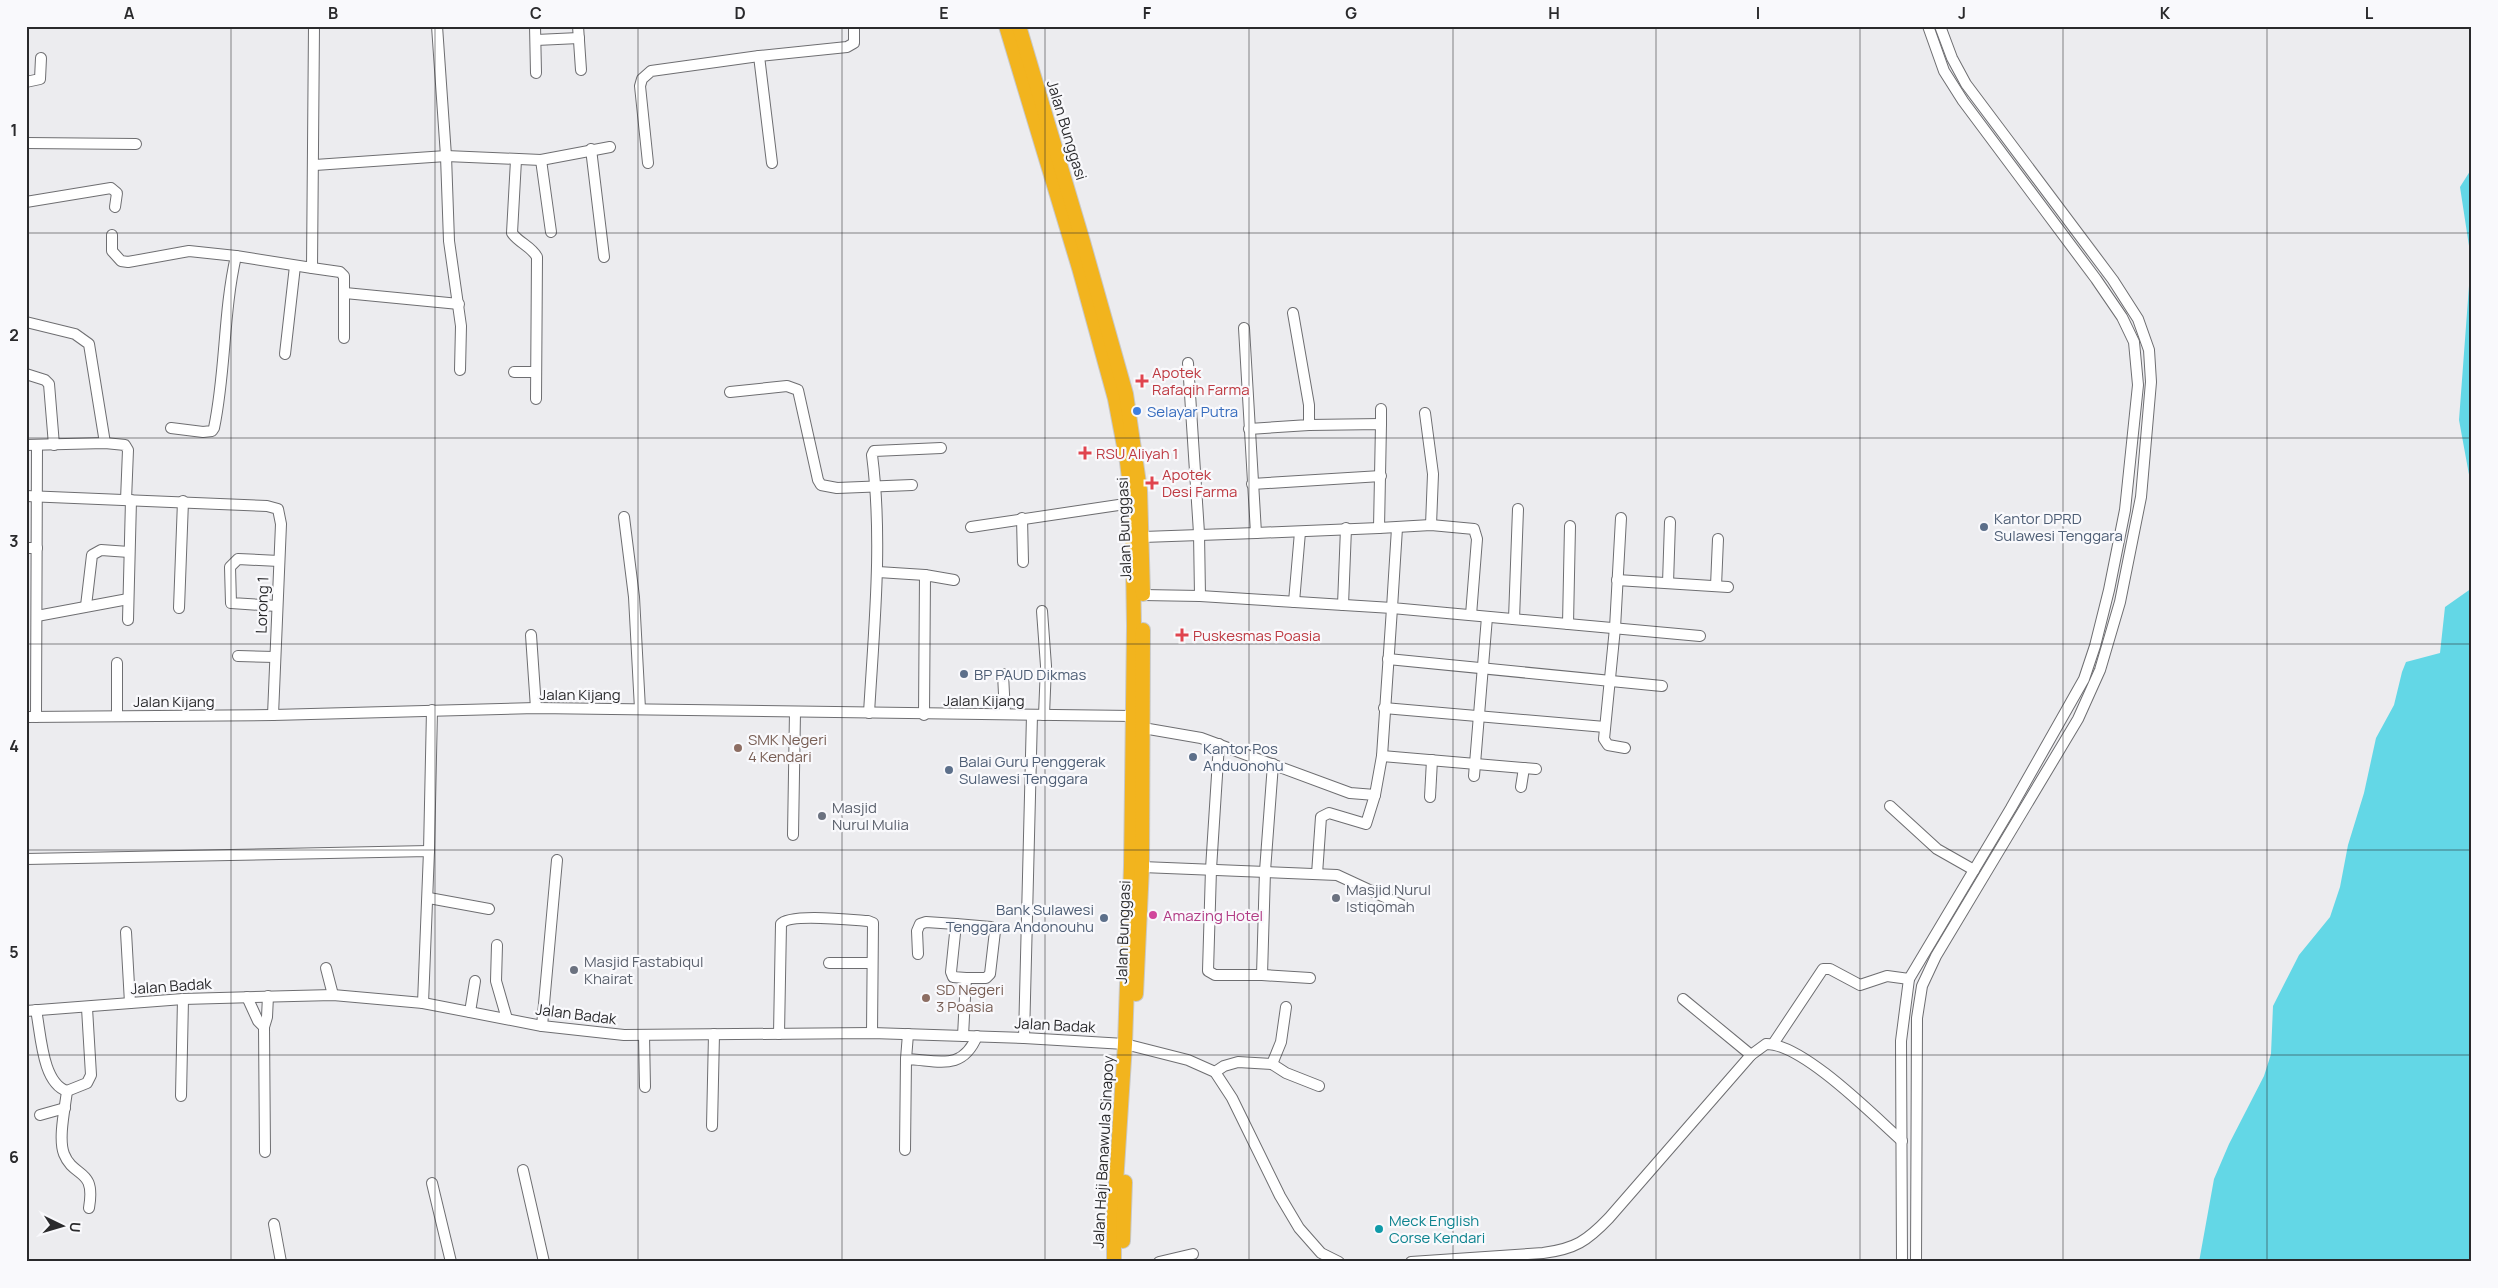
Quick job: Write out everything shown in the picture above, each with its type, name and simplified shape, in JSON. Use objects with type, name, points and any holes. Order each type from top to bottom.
[{"type":"highway","name":"Jalan Bunggasi","points":[[1006,26],[1084,266]]},
{"type":"highway","name":"Jalan Bunggasi","points":[[1019,26],[1137,460],[1143,537],[1143,594],[1138,626],[1133,716],[1129,1045]]},
{"type":"highway","name":"Jalan Bunggasi","points":[[1115,376],[1132,502],[1143,728],[1142,866],[1129,1045]]},
{"type":"highway","name":"Jalan Haji Banawula Sinapoy","points":[[1114,1262],[1114,1214],[1129,1045]]},
{"type":"highway","name":"Jalan Haji Banawula Sinapoy","points":[[1123,1262],[1129,1045]]},
{"type":"street","points":[[312,268],[315,165],[314,26]]},
{"type":"street","points":[[437,26],[446,156],[449,241],[459,304],[460,370]]},
{"type":"street","points":[[535,26],[536,73]]},
{"type":"street","points":[[578,26],[581,70]]},
{"type":"street","points":[[648,163],[640,86],[645,76],[651,71],[759,56],[847,47],[854,43],[854,26]]},
{"type":"street","points":[[1902,1262],[1901,1041],[1909,978],[1974,870],[2084,679],[2107,599],[2128,496],[2138,385],[2136,356],[2131,335],[2101,285],[1963,101],[1944,71],[1928,26]]},
{"type":"street","points":[[1916,1262],[1916,1047],[1917,1018],[1922,986],[1936,956],[2078,718],[2092,688],[2113,632],[2141,497],[2152,382],[2149,350],[2141,325],[2113,280],[1966,84],[1952,58],[1940,26]]},
{"type":"street","points":[[536,40],[579,38]]},
{"type":"street","points":[[759,56],[772,163]]},
{"type":"street","points":[[26,82],[40,79],[41,58]]},
{"type":"street","points":[[26,143],[136,144]]},
{"type":"street","points":[[315,165],[446,156],[542,160],[591,149],[610,147]]},
{"type":"street","points":[[591,149],[604,257]]},
{"type":"street","points":[[516,160],[512,233],[521,244],[534,251],[537,257],[536,399]]},
{"type":"street","points":[[542,160],[551,232]]},
{"type":"street","points":[[26,202],[111,188],[116,191],[116,207]]},
{"type":"street","points":[[112,235],[112,252],[120,261],[141,261],[168,253],[189,251],[236,256],[340,272],[344,276],[344,338]]},
{"type":"street","points":[[171,428],[203,432],[212,431],[214,428],[219,396],[225,324],[236,256]]},
{"type":"street","points":[[284,354],[295,266]]},
{"type":"street","points":[[345,293],[459,304]]},
{"type":"street","points":[[1293,312],[1308,393],[1310,426]]},
{"type":"street","points":[[26,322],[75,334],[90,344],[105,443]]},
{"type":"street","points":[[1244,328],[1256,533]]},
{"type":"street","points":[[1188,363],[1199,533],[1200,596]]},
{"type":"street","points":[[514,372],[536,372]]},
{"type":"street","points":[[26,374],[46,380],[48,384],[54,445]]},
{"type":"street","points":[[730,392],[787,386],[796,388],[800,394],[819,483],[837,488],[912,485]]},
{"type":"street","points":[[1380,528],[1381,409]]},
{"type":"street","points":[[1425,413],[1432,474],[1430,525]]},
{"type":"street","points":[[1249,429],[1381,424]]},
{"type":"street","points":[[31,717],[31,657],[37,616],[31,548],[38,496],[32,445],[105,443],[123,445],[128,450],[128,620]]},
{"type":"street","points":[[869,713],[878,572],[876,487],[872,455],[874,451],[941,448]]},
{"type":"street","points":[[1252,484],[1381,476]]},
{"type":"street","points":[[26,496],[183,501],[179,608]]},
{"type":"street","name":"Lorong 1","points":[[183,501],[268,506],[276,507],[280,513],[273,715]]},
{"type":"street","points":[[971,527],[1132,502]]},
{"type":"street","points":[[1514,619],[1518,509]]},
{"type":"street","points":[[624,517],[634,597],[640,709]]},
{"type":"street","points":[[1022,518],[1023,562]]},
{"type":"street","points":[[1621,518],[1615,628],[1605,726],[1606,744],[1625,748]]},
{"type":"street","points":[[1668,583],[1670,522]]},
{"type":"street","points":[[1143,537],[1199,533],[1300,532],[1346,528],[1397,528],[1430,525],[1466,527],[1476,531],[1475,574],[1471,616]]},
{"type":"street","points":[[1568,624],[1570,526]]},
{"type":"street","points":[[1343,605],[1346,528]]},
{"type":"street","points":[[1316,874],[1321,818],[1324,814],[1329,813],[1366,824],[1375,795],[1382,756],[1397,528]]},
{"type":"street","points":[[1294,602],[1300,532]]},
{"type":"street","points":[[1716,586],[1718,539]]},
{"type":"street","points":[[86,606],[92,555],[101,550],[129,552]]},
{"type":"street","points":[[277,606],[233,604],[230,600],[230,567],[234,560],[279,561]]},
{"type":"street","points":[[878,572],[925,575],[954,580]]},
{"type":"street","points":[[924,715],[925,575]]},
{"type":"street","points":[[1617,580],[1728,587]]},
{"type":"street","points":[[1143,594],[1392,608],[1700,636]]},
{"type":"street","points":[[37,616],[128,599]]},
{"type":"street","points":[[1042,611],[1046,666],[1044,715]]},
{"type":"street","points":[[1474,776],[1487,617]]},
{"type":"street","points":[[531,634],[536,708]]},
{"type":"street","points":[[238,656],[275,657]]},
{"type":"street","points":[[1388,658],[1662,686]]},
{"type":"street","points":[[117,663],[117,716]]},
{"type":"street","points":[[1003,674],[1005,714]]},
{"type":"street","name":"Jalan Kijang","points":[[31,717],[273,715],[536,708],[924,715],[1133,716]]},
{"type":"street","points":[[1384,708],[1479,714],[1605,726]]},
{"type":"street","points":[[423,1003],[429,898],[432,710]]},
{"type":"street","points":[[793,835],[795,712]]},
{"type":"street","points":[[1024,1038],[1032,715]]},
{"type":"street","points":[[1143,728],[1189,735],[1219,744],[1350,793],[1375,795]]},
{"type":"street","points":[[1219,744],[1211,869],[1208,972],[1214,975],[1310,978]]},
{"type":"street","points":[[1382,756],[1536,769]]},
{"type":"street","points":[[1430,797],[1432,760]]},
{"type":"street","points":[[1262,975],[1265,870],[1273,764]]},
{"type":"street","points":[[1521,788],[1524,768]]},
{"type":"street","points":[[1890,806],[1937,849],[1974,870]]},
{"type":"street","points":[[26,859],[429,851]]},
{"type":"street","points":[[542,1026],[557,860]]},
{"type":"street","points":[[1142,866],[1265,870],[1343,877],[1406,907]]},
{"type":"street","points":[[429,898],[489,910]]},
{"type":"street","points":[[779,1034],[779,936],[782,921],[810,919],[871,922],[873,929],[872,1033]]},
{"type":"street","points":[[918,954],[917,931],[920,924],[926,922],[956,924],[991,927],[995,931],[990,974],[986,978],[954,978],[951,974],[956,924]]},
{"type":"street","points":[[126,932],[130,1003]]},
{"type":"street","points":[[497,945],[496,981],[507,1019]]},
{"type":"street","points":[[828,963],[872,963]]},
{"type":"street","points":[[326,968],[333,995]]},
{"type":"street","points":[[1773,1044],[1823,968],[1830,969],[1860,984],[1887,976],[1909,978]]},
{"type":"street","points":[[963,1036],[966,978]]},
{"type":"street","points":[[470,1012],[475,981]]},
{"type":"street","name":"Jalan Badak","points":[[31,1011],[183,999],[333,995],[423,1003],[542,1026],[644,1035],[872,1033],[1024,1038],[1129,1045],[1188,1060],[1215,1072]]},
{"type":"street","points":[[265,1152],[264,1027],[267,1017],[268,996]]},
{"type":"street","points":[[247,997],[258,1021],[264,1027]]},
{"type":"street","points":[[181,1096],[183,999]]},
{"type":"street","points":[[1683,999],[1751,1055]]},
{"type":"street","points":[[1272,1064],[1280,1042],[1286,1007]]},
{"type":"street","points":[[31,1011],[51,1079],[60,1089],[67,1092],[86,1083],[91,1075],[87,1008]]},
{"type":"street","points":[[712,1126],[714,1034]]},
{"type":"street","points":[[905,1150],[908,1034]]},
{"type":"street","points":[[644,1035],[645,1087]]},
{"type":"street","points":[[906,1059],[953,1061],[962,1058],[971,1050],[977,1036]]},
{"type":"street","points":[[1411,1262],[1564,1251],[1584,1241],[1609,1218],[1751,1055],[1762,1045],[1773,1044],[1804,1058],[1902,1141]]},
{"type":"street","points":[[1319,1086],[1286,1073],[1272,1064],[1230,1063],[1215,1072],[1232,1098],[1275,1187],[1299,1228],[1321,1253],[1339,1262]]},
{"type":"street","points":[[67,1092],[64,1108],[64,1154],[89,1182],[91,1195],[89,1208]]},
{"type":"street","points":[[40,1115],[64,1108]]},
{"type":"street","points":[[523,1170],[544,1262]]},
{"type":"street","points":[[432,1183],[452,1262]]},
{"type":"street","points":[[1903,1202],[1917,1202]]},
{"type":"street","points":[[274,1224],[281,1262]]},
{"type":"street","points":[[1158,1262],[1193,1254]]},
{"type":"water","points":[[2472,168],[2472,491],[2459,420],[2471,259],[2460,187]]},
{"type":"water","points":[[2472,588],[2472,1262],[2199,1262],[2214,1179],[2229,1144],[2264,1076],[2271,1054],[2273,1006],[2299,955],[2330,917],[2340,887],[2348,845],[2364,793],[2376,738],[2394,705],[2406,662],[2440,653],[2445,607]]},
{"type":"place","name":"Apotek Rafaqih Farma","points":[[1142,381]]},
{"type":"place","name":"Selayar Putra","points":[[1137,411]]},
{"type":"place","name":"RSU Aliyah 1","points":[[1085,453]]},
{"type":"place","name":"Apotek Desi Farma","points":[[1152,483]]},
{"type":"place","name":"Kantor DPRD Sulawesi Tenggara","points":[[1984,527]]},
{"type":"place","name":"Puskesmas Poasia","points":[[1182,635]]},
{"type":"place","name":"BP PAUD Dikmas","points":[[964,674]]},
{"type":"place","name":"SMK Negeri 4 Kendari","points":[[738,748]]},
{"type":"place","name":"Kantor Pos Anduonohu","points":[[1193,757]]},
{"type":"place","name":"Balai Guru Penggerak Sulawesi Tenggara","points":[[949,770]]},
{"type":"place","name":"Masjid Nurul Mulia","points":[[822,816]]},
{"type":"place","name":"Masjid Nurul Istiqomah","points":[[1336,898]]},
{"type":"place","name":"Amazing Hotel","points":[[1153,915]]},
{"type":"place","name":"Bank Sulawesi Tenggara Andonouhu","points":[[1104,918]]},
{"type":"place","name":"Masjid Fastabiqul Khairat","points":[[574,970]]},
{"type":"place","name":"SD Negeri 3 Poasia","points":[[926,998]]},
{"type":"place","name":"Meck English Corse Kendari","points":[[1379,1229]]}]
